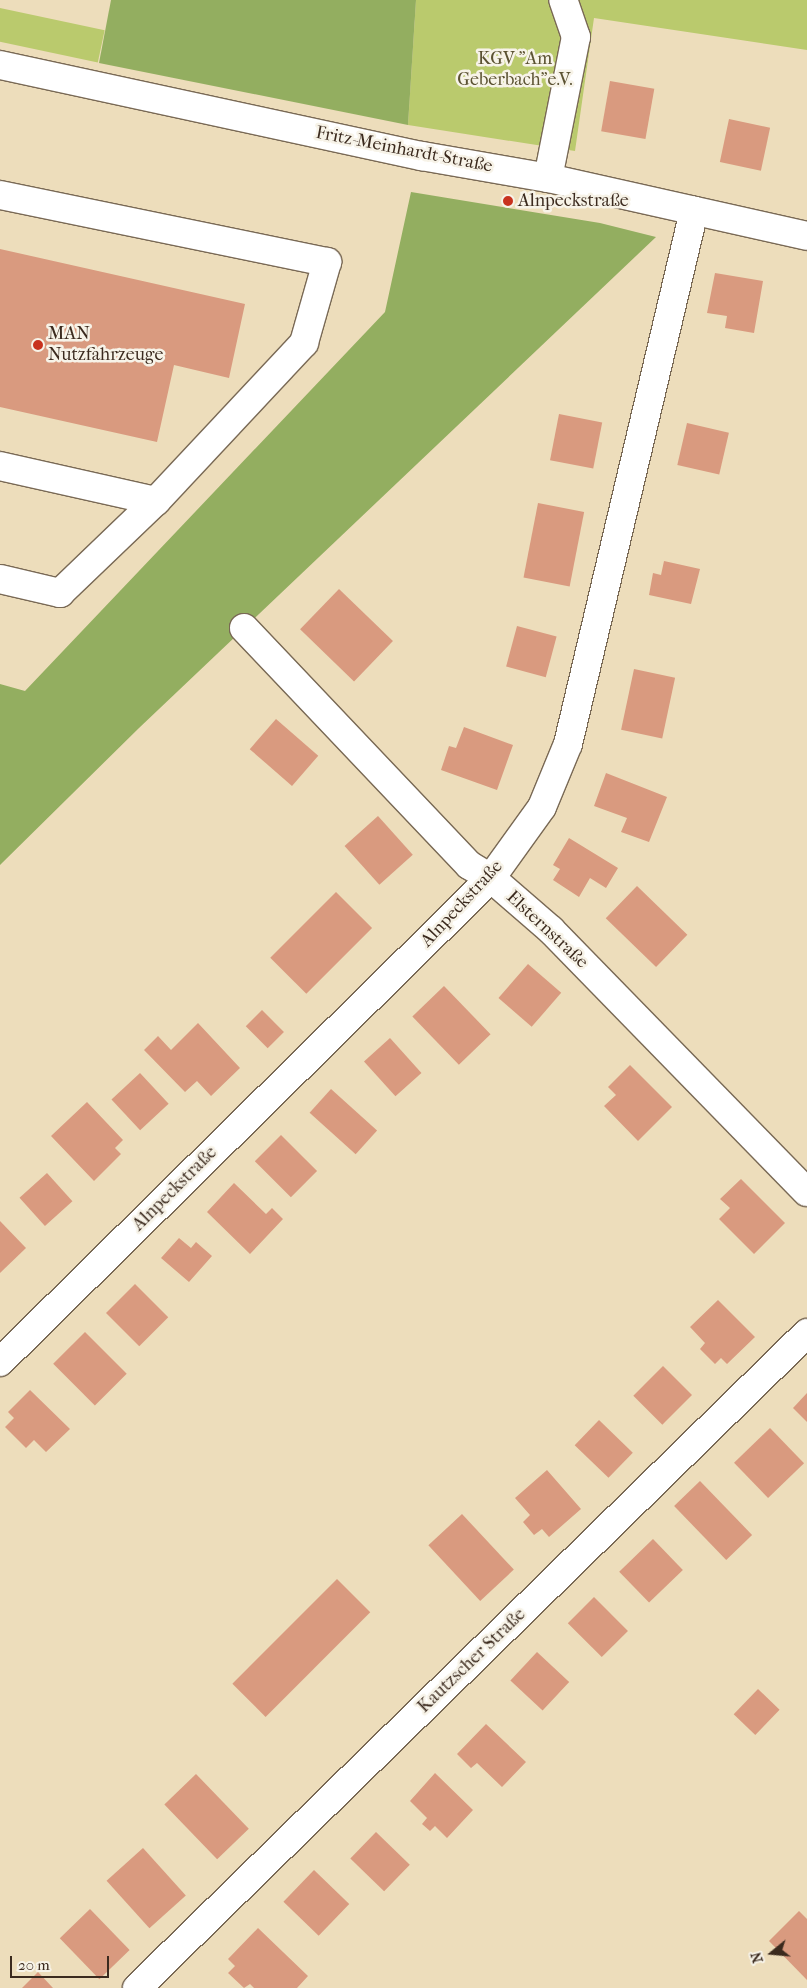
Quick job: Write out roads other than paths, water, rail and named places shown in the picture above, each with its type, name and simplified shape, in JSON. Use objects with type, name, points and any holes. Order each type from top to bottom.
[{"type":"street","points":[[548,178],[576,37],[563,0]]},
{"type":"street","name":"Fritz-Meinhardt-Straße","points":[[0,65],[422,156],[548,178],[807,236]]},
{"type":"street","points":[[0,195],[327,262],[304,343],[156,501],[60,593],[0,579]]},
{"type":"street","name":"Alnpeckstraße","points":[[0,1362],[492,878],[542,807],[568,744],[694,211]]},
{"type":"street","points":[[0,466],[156,501]]},
{"type":"street","name":"Elsternstraße","points":[[244,628],[469,865],[492,878],[551,930],[807,1192]]},
{"type":"street","name":"Kautzscher Straße","points":[[137,1988],[807,1333]]},
{"type":"place","name":"Alnpeckstraße","points":[[508,201]]},
{"type":"place","name":"MAN Nutzfahrzeuge","points":[[38,345]]},
{"type":"park label","name":"KGV \"Am Geberbach\"e.V.","points":[[515,70]]}]
